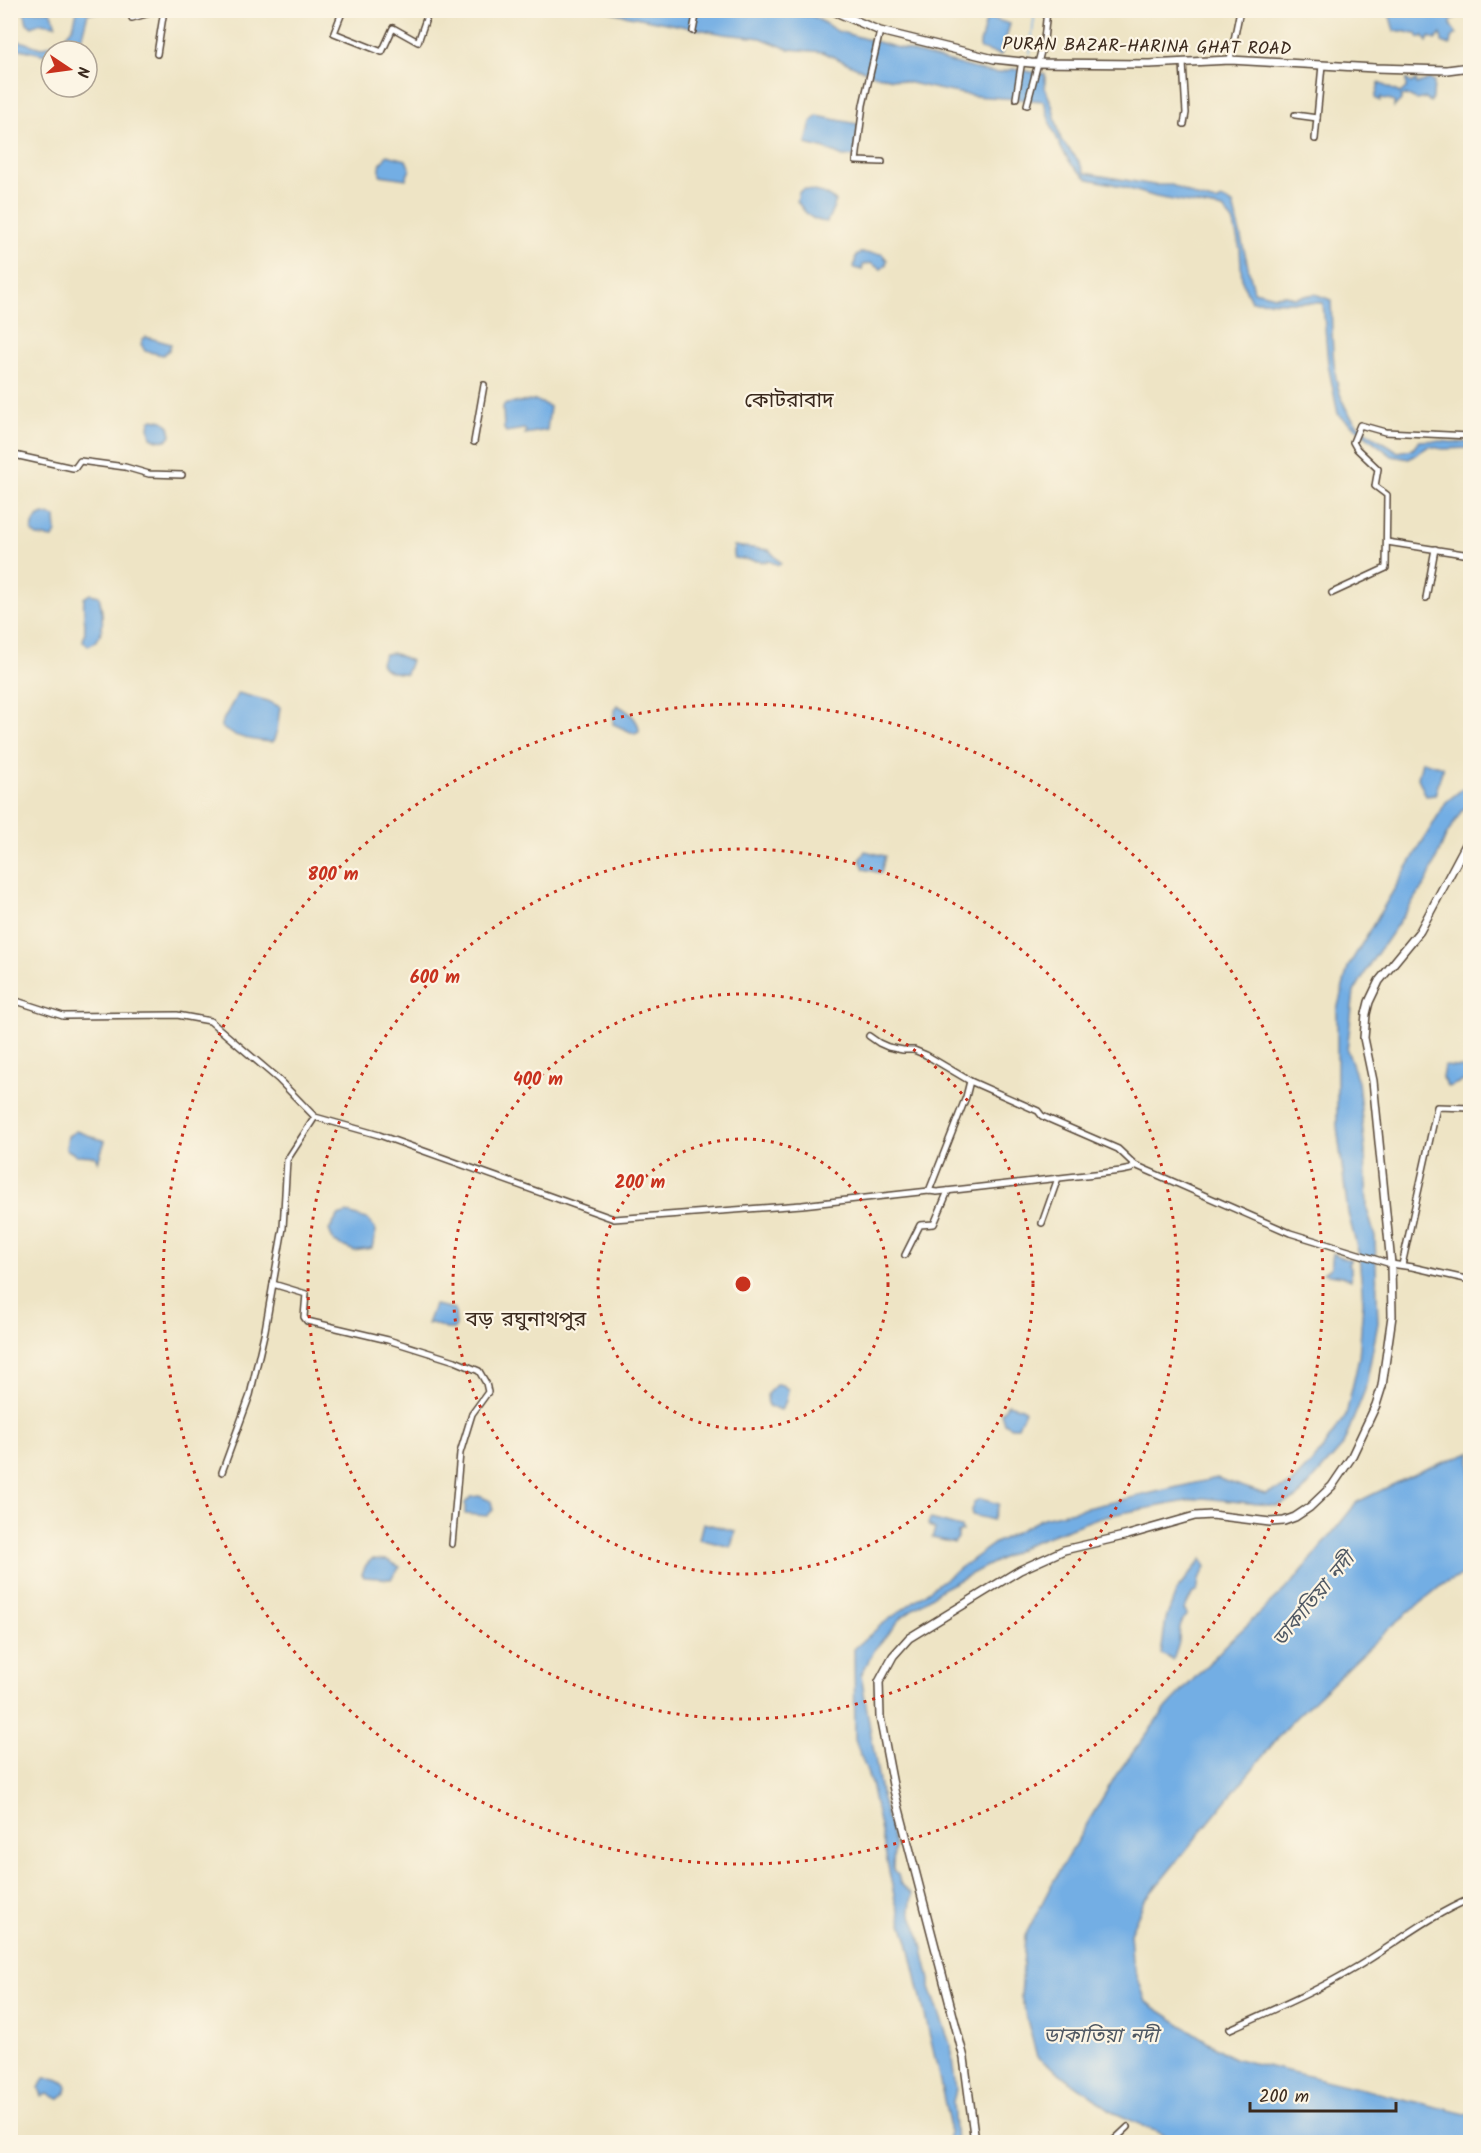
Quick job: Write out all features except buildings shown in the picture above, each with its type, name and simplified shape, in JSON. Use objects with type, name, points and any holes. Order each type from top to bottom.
[{"type":"main road","name":"PURAN BAZAR-HARINA GHAT ROAD","points":[[831,10],[880,31],[994,59],[1038,62],[1183,63],[1230,60],[1447,70],[1470,67]]},
{"type":"main road","points":[[975,2142],[964,2058],[894,1790],[880,1717],[879,1682],[893,1656],[909,1638],[1020,1570],[1064,1550],[1195,1516],[1212,1515],[1270,1522],[1295,1517],[1310,1507],[1332,1486],[1351,1458],[1376,1405],[1382,1386],[1392,1316],[1390,1264],[1372,1081],[1364,1038],[1366,1014],[1379,981],[1420,931],[1470,837]]},
{"type":"street","points":[[132,18],[147,12],[163,10],[157,54]]},
{"type":"street","points":[[343,10],[334,33],[382,52],[393,28],[418,42],[429,10]]},
{"type":"street","points":[[693,31],[697,10]]},
{"type":"street","points":[[1027,105],[1044,40],[1047,10]]},
{"type":"street","points":[[1230,60],[1240,10]]},
{"type":"street","points":[[880,31],[863,105],[856,160],[882,162]]},
{"type":"street","points":[[1016,98],[1022,60]]},
{"type":"street","points":[[1183,63],[1184,124]]},
{"type":"street","points":[[1315,139],[1322,65]]},
{"type":"street","points":[[1295,115],[1317,118]]},
{"type":"street","points":[[474,442],[484,385]]},
{"type":"street","points":[[1332,593],[1386,568],[1387,495],[1375,486],[1378,469],[1357,449],[1353,442],[1360,424],[1385,432],[1470,436]]},
{"type":"street","points":[[10,454],[75,468],[80,461],[125,467],[149,474],[182,475]]},
{"type":"street","points":[[1387,542],[1470,555]]},
{"type":"street","points":[[1426,598],[1435,549]]},
{"type":"street","points":[[10,999],[63,1016],[177,1015],[210,1021],[278,1079],[315,1117],[379,1135],[614,1219],[948,1191],[1121,1171],[1131,1169],[1135,1165]]},
{"type":"street","points":[[869,1036],[888,1047],[914,1050],[926,1055],[970,1081],[1118,1149],[1135,1165],[1290,1233],[1390,1264],[1470,1280]]},
{"type":"street","points":[[929,1191],[966,1098],[970,1081]]},
{"type":"street","points":[[1402,1265],[1437,1107],[1470,1108]]},
{"type":"street","points":[[222,1472],[250,1395],[265,1330],[283,1228],[286,1160],[315,1117]]},
{"type":"street","points":[[1042,1223],[1058,1178]]},
{"type":"street","points":[[905,1255],[920,1226],[934,1224],[948,1191]]},
{"type":"street","points":[[273,1284],[306,1294],[304,1317],[314,1324],[388,1340],[479,1371],[488,1392],[472,1414],[460,1453],[452,1544]]},
{"type":"street","points":[[1230,2029],[1308,1994],[1346,1973],[1448,1908],[1470,1899]]},
{"type":"street","points":[[1112,2142],[1128,2127]]},
{"type":"water","points":[[769,10],[782,14],[813,16],[837,31],[983,71],[997,73],[1013,69],[1045,74],[1045,88],[1061,140],[1078,160],[1085,173],[1154,185],[1172,185],[1197,197],[1216,202],[1222,199],[1233,204],[1254,291],[1294,298],[1315,294],[1331,300],[1333,351],[1338,387],[1352,418],[1363,429],[1398,452],[1413,449],[1419,441],[1470,442],[1470,448],[1442,449],[1429,446],[1409,459],[1392,456],[1338,414],[1328,364],[1323,303],[1251,301],[1242,281],[1240,249],[1233,221],[1223,209],[1156,197],[1088,179],[1072,165],[1062,150],[1050,123],[1044,101],[974,96],[937,89],[871,74],[823,52],[788,49],[761,38],[724,34],[608,11]]},
{"type":"water","points":[[24,11],[50,11],[56,25],[40,23],[32,27],[27,23]]},
{"type":"water","points":[[77,11],[146,11],[88,13],[81,39],[63,39],[73,27]]},
{"type":"water","points":[[1395,11],[1458,11],[1451,21],[1451,26],[1457,34],[1451,38],[1450,45],[1442,42],[1441,34],[1435,40],[1429,37],[1427,42],[1423,36],[1419,38],[1417,34],[1394,31],[1389,13]]},
{"type":"water","points":[[987,17],[1010,24],[1001,55],[980,49]]},
{"type":"water","points":[[11,38],[39,47],[39,53],[11,47]]},
{"type":"water","points":[[1406,79],[1411,83],[1416,80],[1417,84],[1429,79],[1434,82],[1433,98],[1430,102],[1426,98],[1416,100],[1406,95],[1401,96],[1401,100],[1394,107],[1394,102],[1381,97],[1380,101],[1375,98],[1379,83],[1400,93],[1406,88]]},
{"type":"water","points":[[817,116],[858,124],[855,156],[843,157],[806,144],[811,122]]},
{"type":"water","points":[[387,155],[406,160],[410,169],[406,179],[380,175],[380,165]]},
{"type":"water","points":[[804,189],[823,193],[836,201],[827,222],[813,218],[797,201],[799,192]]},
{"type":"water","points":[[860,253],[882,254],[887,260],[886,265],[881,269],[870,263],[863,265],[862,270],[854,268],[856,255]]},
{"type":"water","points":[[146,337],[171,344],[169,350],[163,355],[145,351],[141,344]]},
{"type":"water","points":[[535,400],[550,407],[547,430],[525,434],[524,429],[506,432],[504,405]]},
{"type":"water","points":[[153,419],[163,421],[169,426],[171,435],[169,438],[156,440],[151,437],[149,427]]},
{"type":"water","points":[[44,514],[55,517],[56,532],[53,538],[37,536],[32,532],[35,520]]},
{"type":"water","points":[[734,546],[769,550],[781,563],[779,565],[769,561],[734,558]]},
{"type":"water","points":[[90,594],[99,596],[102,624],[98,637],[88,646],[83,641],[84,598]]},
{"type":"water","points":[[393,653],[411,661],[406,674],[391,671],[382,666],[381,662],[385,654]]},
{"type":"water","points":[[238,693],[268,701],[280,707],[273,742],[239,736],[221,727]]},
{"type":"water","points":[[617,705],[635,720],[639,732],[635,734],[613,724],[614,710]]},
{"type":"water","points":[[1422,761],[1443,767],[1435,795],[1426,796],[1418,778]]},
{"type":"water","points":[[1470,783],[1470,805],[1462,810],[1446,836],[1426,883],[1372,961],[1354,992],[1347,1050],[1358,1081],[1365,1151],[1367,1209],[1375,1237],[1378,1323],[1365,1390],[1342,1447],[1297,1498],[1277,1506],[1203,1498],[1100,1517],[1033,1542],[944,1588],[903,1616],[875,1649],[861,1675],[882,1799],[894,1844],[893,1870],[898,1875],[900,1883],[912,1894],[910,1910],[920,1936],[930,1987],[950,2044],[956,2089],[953,2103],[956,2142],[949,2142],[949,2123],[935,2058],[908,1942],[895,1900],[871,1783],[855,1740],[854,1649],[881,1625],[995,1543],[1043,1518],[1217,1478],[1265,1494],[1290,1485],[1317,1457],[1346,1415],[1359,1358],[1363,1301],[1359,1255],[1348,1213],[1337,1126],[1337,1010],[1348,967],[1446,802]]},
{"type":"water","points":[[865,851],[885,856],[881,873],[864,869],[860,859]]},
{"type":"water","points":[[1444,1066],[1470,1068],[1470,1083],[1463,1081],[1448,1087],[1442,1078]]},
{"type":"water","points":[[76,1131],[105,1141],[98,1162],[95,1156],[76,1155],[66,1149],[68,1136]]},
{"type":"water","points":[[348,1213],[369,1220],[376,1231],[372,1248],[354,1251],[334,1242],[329,1230],[338,1216]]},
{"type":"water","points":[[1333,1253],[1345,1259],[1351,1259],[1348,1264],[1351,1267],[1351,1280],[1323,1273],[1331,1267]]},
{"type":"water","points":[[434,1305],[455,1309],[456,1326],[454,1329],[446,1329],[432,1323],[427,1324]]},
{"type":"water","points":[[777,1384],[788,1389],[786,1401],[781,1410],[768,1406],[767,1394]]},
{"type":"water","points":[[1008,1404],[1025,1411],[1018,1427],[1004,1423],[1001,1413]]},
{"type":"water","name":"ডাকাতিয়া নদী","points":[[1470,1452],[1470,1572],[1443,1584],[1391,1627],[1290,1723],[1145,1900],[1130,1933],[1132,1961],[1146,2002],[1233,2058],[1470,2115],[1470,2142],[1179,2142],[1115,2113],[1037,2057],[1021,1997],[1025,1936],[1055,1878],[1116,1775],[1167,1707],[1230,1641],[1294,1581],[1357,1502],[1421,1471]]},
{"type":"water","points":[[479,1496],[491,1501],[493,1510],[487,1516],[465,1514],[465,1503],[471,1497]]},
{"type":"water","points":[[981,1499],[999,1504],[993,1520],[972,1515],[971,1510],[975,1501]]},
{"type":"water","points":[[931,1519],[961,1527],[962,1531],[958,1533],[958,1538],[954,1543],[932,1538],[935,1529],[928,1525]]},
{"type":"water","points":[[703,1523],[735,1531],[731,1547],[699,1539]]},
{"type":"water","points":[[372,1559],[387,1560],[400,1567],[391,1579],[364,1577],[362,1574],[366,1565]]},
{"type":"water","points":[[1202,1559],[1206,1567],[1199,1580],[1197,1592],[1193,1593],[1184,1610],[1187,1614],[1181,1624],[1179,1643],[1173,1660],[1161,1654],[1166,1619],[1177,1590]]},
{"type":"water","points":[[44,2078],[62,2081],[67,2086],[66,2093],[59,2099],[48,2094],[42,2096],[39,2088]]},
{"type":"waterway","points":[[1030,53],[1035,10]]},
{"type":"district","name":"কোটরাবাদ","points":[[789,400]]},
{"type":"district","name":"বড় রঘুনাথপুর","points":[[526,1319]]}]
